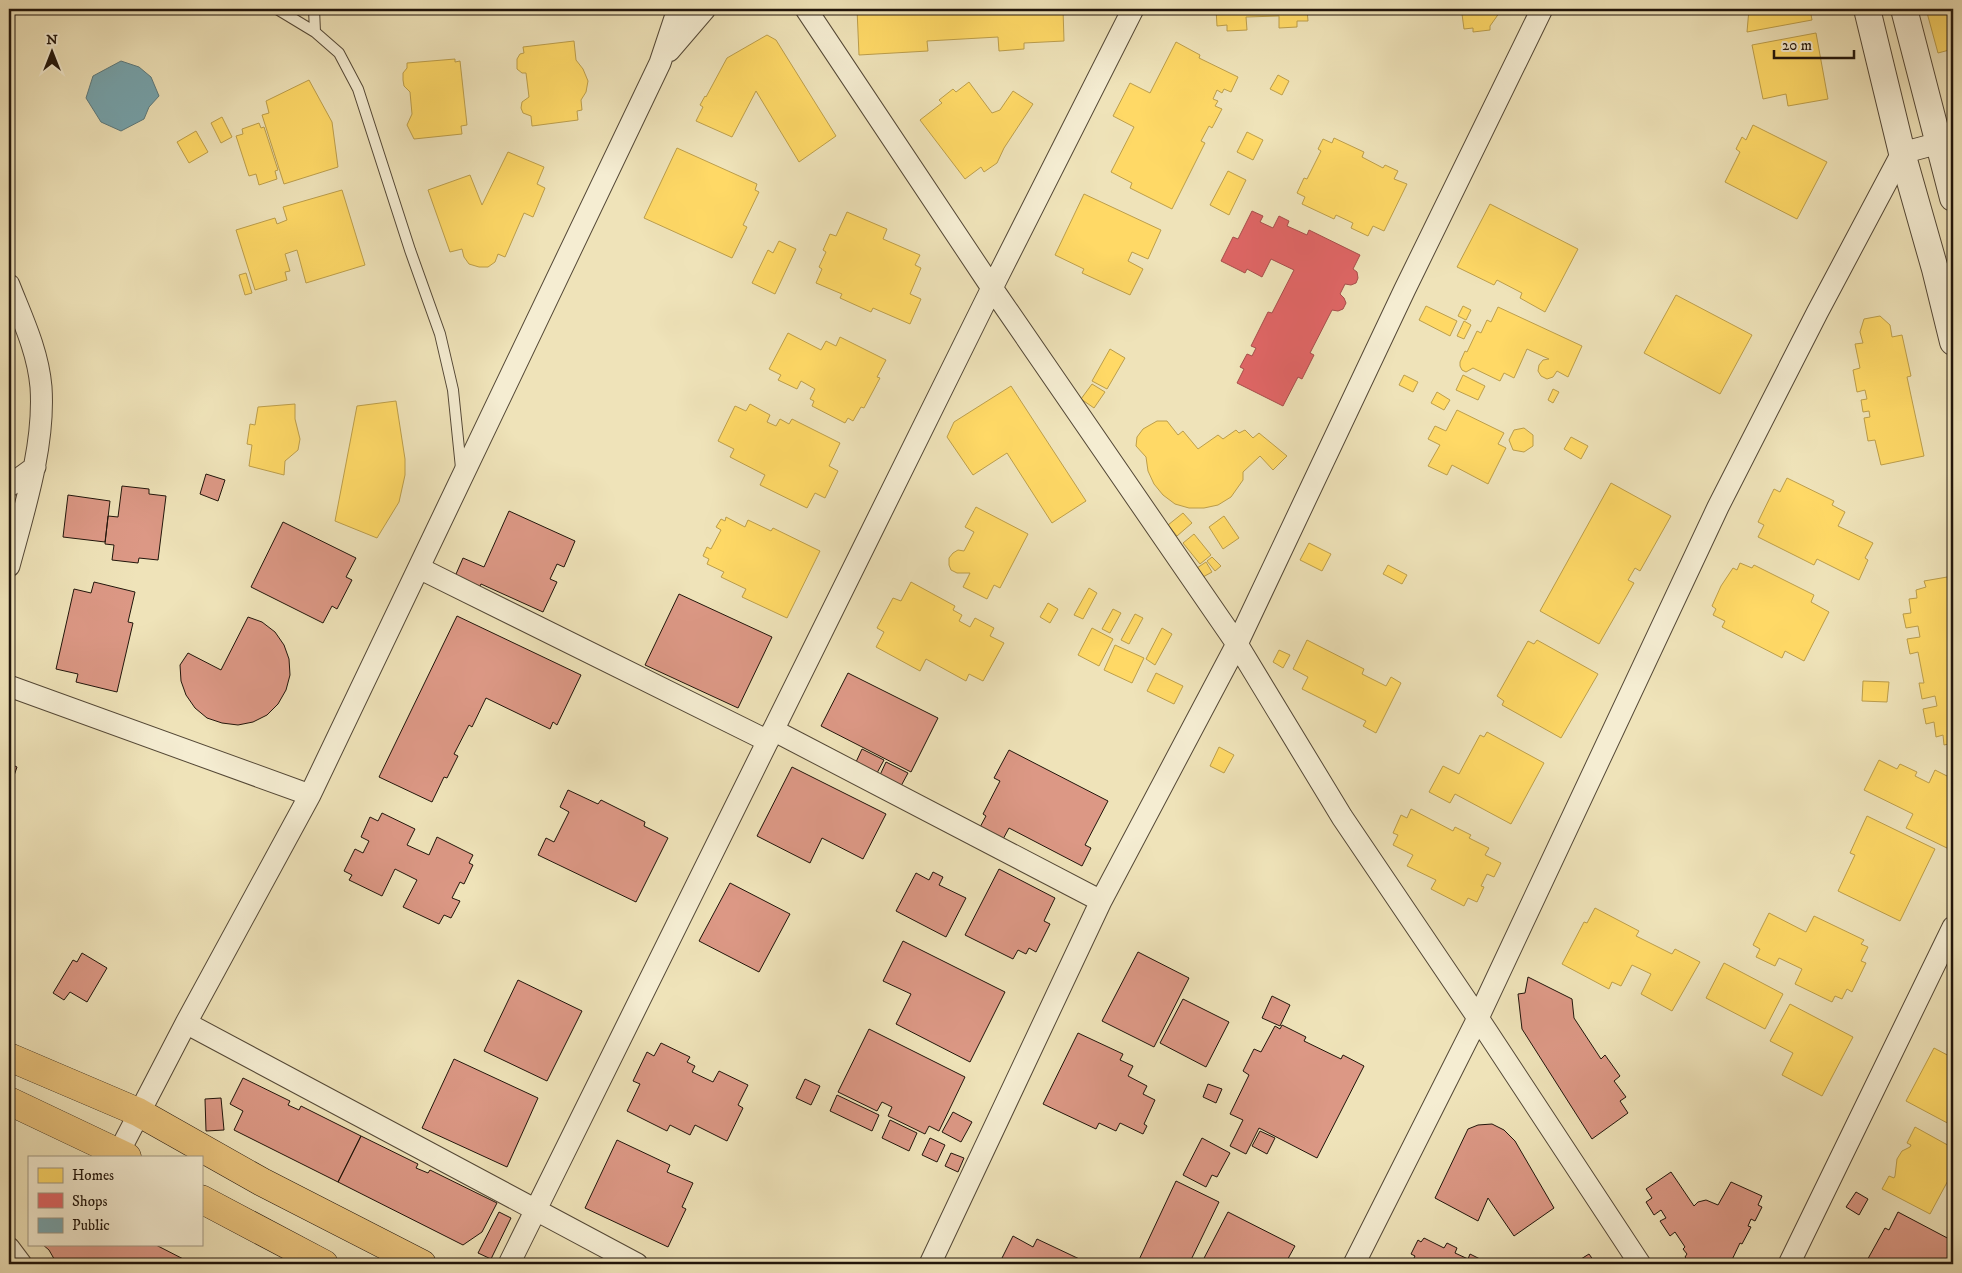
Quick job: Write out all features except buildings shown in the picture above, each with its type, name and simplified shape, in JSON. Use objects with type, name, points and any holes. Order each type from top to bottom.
[{"type":"main road","points":[[9,1057],[138,1112],[262,1182],[422,1264]]},
{"type":"main road","points":[[9,1101],[123,1154]]},
{"type":"main road","points":[[202,1200],[324,1264]]},
{"type":"street","points":[[123,1154],[138,1112],[310,795],[660,63],[678,9]]},
{"type":"street","points":[[660,63],[705,9]]},
{"type":"street","points":[[806,9],[992,288],[1237,644],[1342,817],[1478,1018],[1640,1264]]},
{"type":"street","points":[[509,1264],[992,288],[1133,9]]},
{"type":"street","points":[[930,1264],[1101,901],[1237,644],[1405,289],[1542,9]]},
{"type":"street","points":[[1867,9],[1902,153],[1935,268],[1953,342]]},
{"type":"street","points":[[1904,9],[1953,198]]},
{"type":"street","points":[[1354,1264],[1478,1018],[1718,507],[1817,313],[1902,153],[1939,143]]},
{"type":"street","points":[[9,286],[28,334],[36,360],[41,387],[35,467],[9,566]]},
{"type":"street","points":[[9,317],[28,334]]},
{"type":"street","points":[[9,486],[35,467]]},
{"type":"street","points":[[419,568],[770,735],[1101,901]]},
{"type":"street","points":[[9,686],[310,795]]},
{"type":"street","points":[[1788,1264],[1953,927]]},
{"type":"street","points":[[186,1023],[637,1264]]},
{"type":"street","points":[[9,1248],[21,1264]]},
{"type":"lane","points":[[277,9],[315,32],[339,53],[358,89],[410,250],[440,334],[453,390],[462,478]]},
{"type":"lane","points":[[314,9],[315,32]]}]
